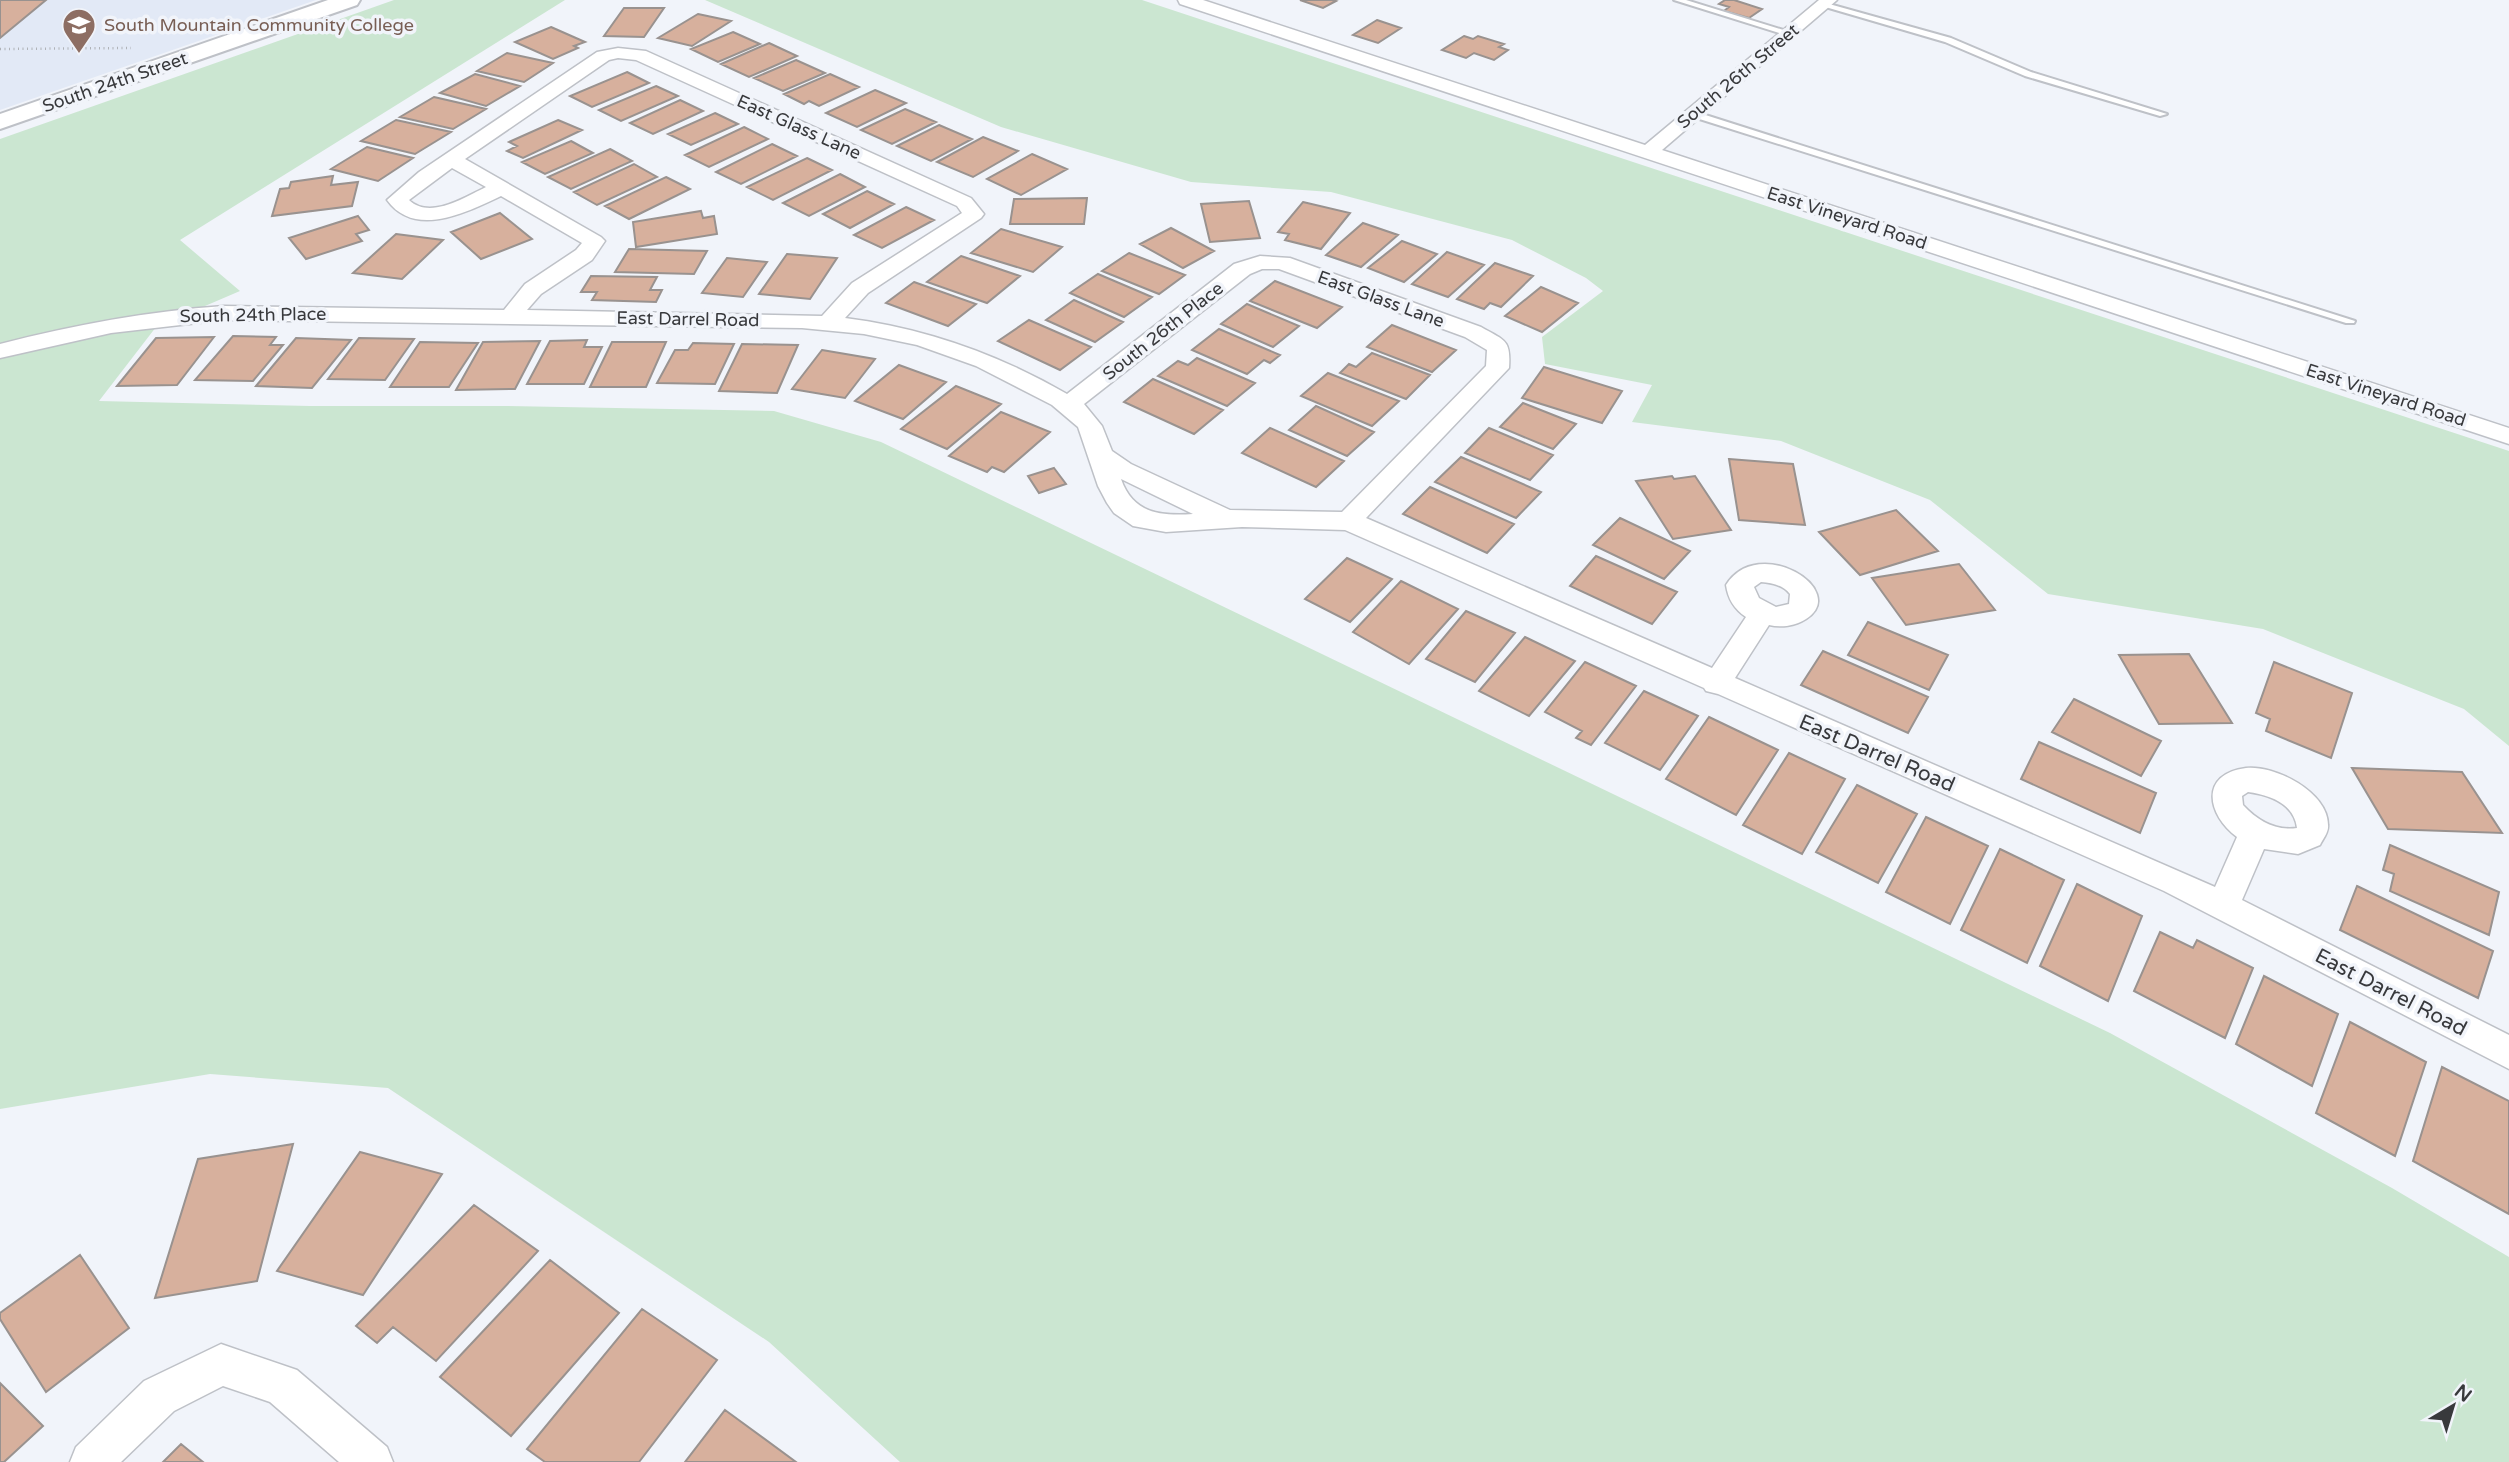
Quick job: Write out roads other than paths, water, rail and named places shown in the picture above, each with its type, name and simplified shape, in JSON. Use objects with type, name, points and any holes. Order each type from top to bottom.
[{"type":"main road","name":"South 24th Street","points":[[0,122],[349,0]]},
{"type":"street","name":"East Vineyard Road","points":[[1186,0],[2509,436]]},
{"type":"street","name":"South 26th Street","points":[[1647,153],[1827,2]]},
{"type":"street","name":"East Glass Lane","points":[[451,159],[603,56],[618,53],[640,55],[964,202],[974,214],[860,288],[829,322]]},
{"type":"street","points":[[503,187],[440,213],[419,215],[403,209],[397,201],[404,192],[451,159],[503,187],[594,241],[584,255],[533,289],[510,317]]},
{"type":"street","name":"East Glass Lane","points":[[1260,262],[1282,263],[1295,267],[1473,332],[1499,347],[1497,368],[1349,522]]},
{"type":"street","name":"South 26th Place","points":[[1069,404],[1242,269],[1260,262]]},
{"type":"street","name":"South 24th Place","points":[[0,351],[116,324],[170,316],[224,313],[510,317]]},
{"type":"street","name":"East Darrel Road","points":[[510,317],[829,322],[909,336],[964,352],[1009,370],[1069,404],[1090,425],[1103,456],[1106,477],[1117,499],[1134,516],[1174,525],[1226,519],[1349,522],[1716,684],[2085,842],[2223,906],[2509,1053]]},
{"type":"street","name":"East Darrel Road","points":[[1103,456],[1122,470],[1226,519]]},
{"type":"street","points":[[1716,684],[1762,614]]},
{"type":"street","points":[[2223,906],[2255,833]]},
{"type":"street","points":[[91,1462],[159,1396],[221,1365],[282,1385],[372,1462]]},
{"type":"lane","points":[[1678,0],[1789,33]]},
{"type":"lane","points":[[1827,2],[1948,40],[2028,74],[2163,114]]},
{"type":"lane","points":[[1693,114],[2350,321]]},
{"type":"place","name":"South Mountain Community College","points":[[79,55]]}]
